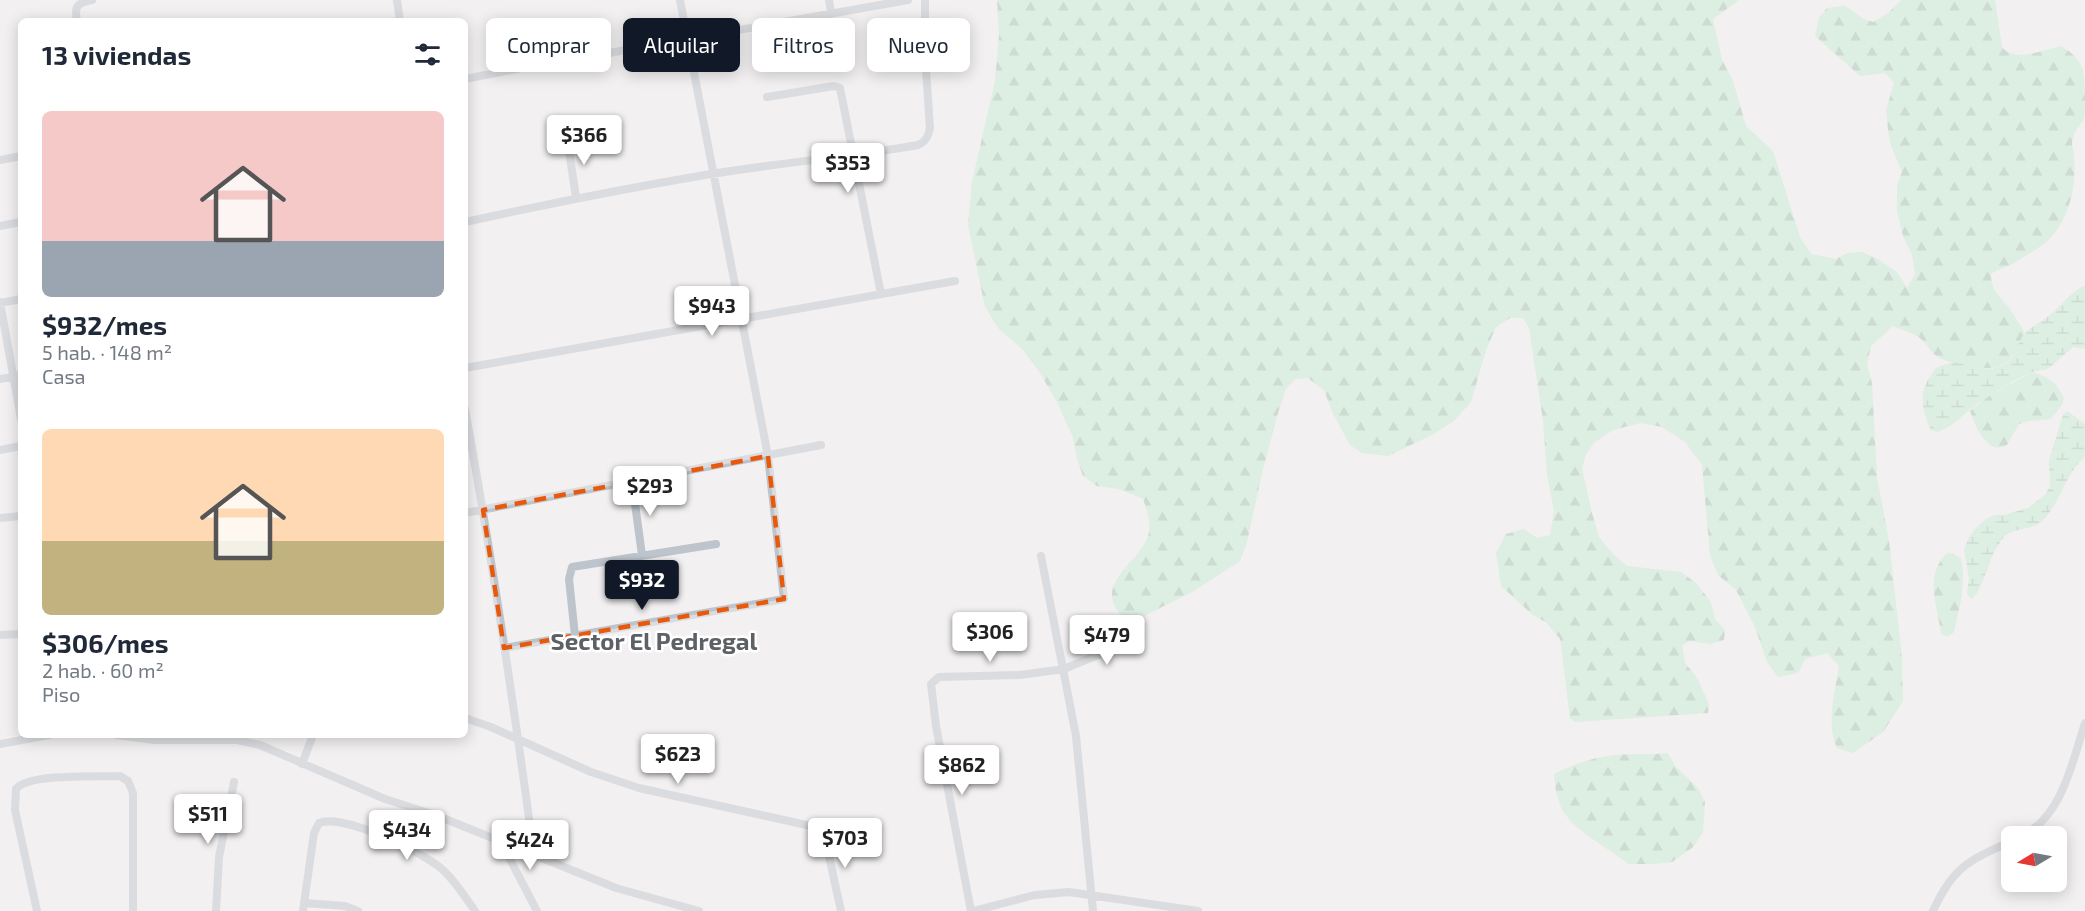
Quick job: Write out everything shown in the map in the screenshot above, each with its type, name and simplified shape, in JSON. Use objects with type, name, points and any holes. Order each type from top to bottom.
[{"type":"street","points":[[76,18],[76,5],[92,0]]},
{"type":"street","points":[[397,0],[400,18]]},
{"type":"street","points":[[680,0],[683,18]]},
{"type":"street","points":[[829,0],[831,14]]},
{"type":"street","points":[[740,30],[831,14],[881,2],[908,0]]},
{"type":"street","points":[[468,221],[576,198],[713,174],[854,156],[918,145],[928,137],[930,128],[926,0]]},
{"type":"street","points":[[468,78],[501,72]]},
{"type":"street","points":[[504,648],[784,599],[768,456],[693,72]]},
{"type":"street","points":[[767,97],[834,86],[840,88],[881,294]]},
{"type":"street","points":[[567,137],[576,198]]},
{"type":"street","points":[[0,160],[18,157]]},
{"type":"street","points":[[0,226],[18,223]]},
{"type":"street","points":[[468,367],[955,281]]},
{"type":"street","points":[[0,379],[17,376],[0,303],[18,300]]},
{"type":"street","points":[[468,426],[519,739],[534,855]]},
{"type":"street","points":[[468,512],[821,445]]},
{"type":"street","points":[[0,450],[18,447]]},
{"type":"street","points":[[632,482],[642,555]]},
{"type":"street","points":[[0,518],[18,516]]},
{"type":"street","points":[[575,636],[569,579],[572,567],[716,544]]},
{"type":"street","points":[[1041,556],[1080,764],[1094,911]]},
{"type":"street","points":[[0,635],[18,634]]},
{"type":"street","points":[[1141,638],[1064,669],[1020,675],[939,677],[931,684],[936,726],[972,911],[1044,893],[1069,892],[1197,911]]},
{"type":"street","points":[[468,719],[591,771],[639,788],[820,828],[824,833],[841,911]]},
{"type":"street","points":[[2038,826],[2053,807],[2066,780],[2085,723]]},
{"type":"street","points":[[0,744],[33,738]]},
{"type":"street","points":[[139,738],[154,740],[195,738]]},
{"type":"street","points":[[223,738],[260,745],[385,798],[438,816],[632,893],[699,911]]},
{"type":"street","points":[[302,764],[312,738]]},
{"type":"street","points":[[37,911],[15,810],[15,794],[18,786],[22,783],[50,778],[120,777],[125,778],[133,789],[133,911]]},
{"type":"street","points":[[216,911],[219,857],[234,782]]},
{"type":"street","points":[[358,911],[345,906],[303,907],[314,833],[319,823],[330,821],[345,823],[423,855],[450,877],[475,911]]},
{"type":"street","points":[[501,842],[537,911]]},
{"type":"street","points":[[1933,911],[1947,884],[1963,866],[2001,847]]},
{"type":"highlighted area","points":[[768,456],[784,599],[504,648],[483,510]]},
{"type":"green space","points":[[997,0],[1739,0],[1713,19],[1722,60],[1733,81],[1746,126],[1773,151],[1800,237],[1811,254],[1836,259],[1847,253],[1862,252],[1876,258],[1897,272],[1907,288],[1915,274],[1912,255],[1903,236],[1897,211],[1897,185],[1902,172],[1890,143],[1886,110],[1894,83],[1885,73],[1860,76],[1815,36],[1819,17],[1827,8],[1845,6],[1864,19],[1873,22],[1888,13],[1901,0],[1995,0],[2002,47],[2007,52],[2030,54],[2061,46],[2069,51],[2082,68],[2085,105],[2084,119],[2073,139],[2074,175],[2067,211],[2058,228],[2044,244],[2016,262],[1991,274],[1996,292],[2025,333],[2014,353],[2003,365],[1996,367],[1977,367],[1951,362],[1941,359],[1916,335],[1893,326],[1871,346],[1867,364],[1872,383],[1877,477],[1889,541],[1902,658],[1903,701],[1883,732],[1853,753],[1837,748],[1832,729],[1832,718],[1839,666],[1827,653],[1805,659],[1798,673],[1778,677],[1767,662],[1755,627],[1736,590],[1718,575],[1710,555],[1702,465],[1685,442],[1662,427],[1640,423],[1613,430],[1594,443],[1586,454],[1582,468],[1592,513],[1599,537],[1627,566],[1681,572],[1696,583],[1711,602],[1715,619],[1725,630],[1724,640],[1711,644],[1689,641],[1682,646],[1685,663],[1697,678],[1709,704],[1708,713],[1575,722],[1570,718],[1560,639],[1546,622],[1534,616],[1501,586],[1496,553],[1506,534],[1524,529],[1537,538],[1550,535],[1554,511],[1547,474],[1543,421],[1529,328],[1523,318],[1510,318],[1496,327],[1486,350],[1471,402],[1454,421],[1432,435],[1388,456],[1362,453],[1350,445],[1333,414],[1324,390],[1308,378],[1295,379],[1286,389],[1278,413],[1247,542],[1240,561],[1194,591],[1138,619],[1126,620],[1116,608],[1112,596],[1119,576],[1143,547],[1148,536],[1149,522],[1143,499],[1119,489],[1097,486],[1083,476],[1073,438],[1058,404],[1023,350],[998,328],[985,307],[968,225],[972,182],[995,81],[999,35]]},
{"type":"green space","points":[[2085,285],[2085,349],[2073,347],[2048,369],[2032,372],[2015,380],[1977,404],[1950,426],[1938,432],[1931,430],[1923,398],[1926,384],[1936,368],[1960,363],[1993,369],[2005,364],[2010,360],[2027,331]]},
{"type":"green space","points":[[2032,372],[2055,384],[2064,398],[2062,405],[2051,419],[2019,424],[2007,445],[1998,448],[1992,446],[1981,435],[1970,411],[1989,396]]},
{"type":"green space","points":[[2067,411],[2085,424],[2085,457],[2072,472],[2053,507],[2041,522],[2010,533],[2003,538],[1995,550],[1978,592],[1971,599],[1967,594],[1969,578],[1964,549],[1969,537],[1986,519],[2028,508],[2045,495],[2050,486],[2049,460],[2063,415]]},
{"type":"green space","points":[[1947,553],[1954,554],[1961,559],[1963,571],[1962,595],[1954,632],[1947,637],[1941,633],[1934,581],[1940,562]]},
{"type":"green space","points":[[1668,753],[1675,766],[1698,788],[1705,802],[1703,832],[1693,847],[1672,862],[1629,864],[1584,833],[1562,810],[1556,792],[1554,774],[1600,757]]},
{"type":"district","name":"Sector El Pedregal","points":[[654,640]]}]
